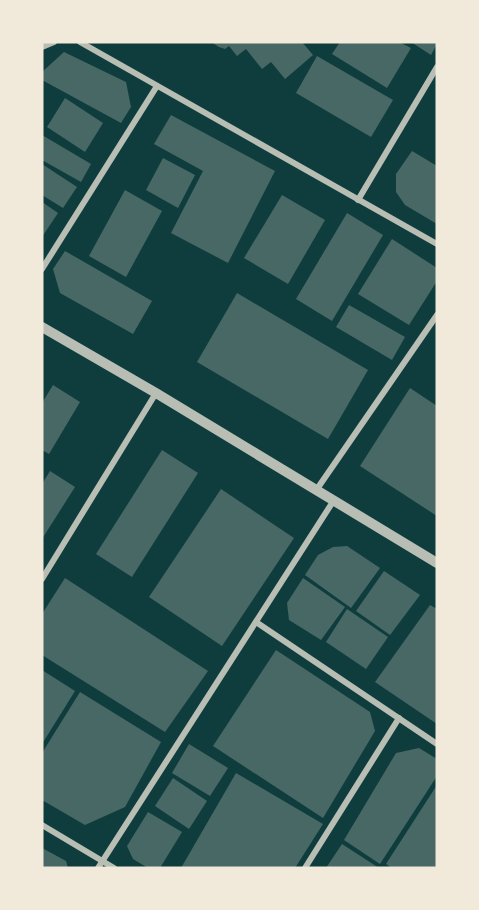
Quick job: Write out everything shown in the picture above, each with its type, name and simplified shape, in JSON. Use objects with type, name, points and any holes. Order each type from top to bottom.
[{"type":"street","points":[[42,47],[54,42]]},
{"type":"street","points":[[80,42],[437,244]]},
{"type":"street","points":[[358,200],[437,67]]},
{"type":"street","points":[[42,269],[157,86]]},
{"type":"street","points":[[317,489],[437,315]]},
{"type":"street","points":[[42,327],[317,489],[437,563]]},
{"type":"street","points":[[42,579],[156,393]]},
{"type":"street","points":[[98,868],[334,500]]},
{"type":"street","points":[[256,622],[437,744]]},
{"type":"street","points":[[305,868],[399,718]]},
{"type":"street","points":[[42,825],[114,868]]},
{"type":"building","points":[[211,42],[302,42],[313,55],[285,79],[271,62],[262,69],[246,49],[237,56],[229,46],[225,49]]},
{"type":"building","points":[[340,42],[399,42],[411,48],[387,88],[332,54]]},
{"type":"building","points":[[411,42],[437,42],[437,44],[431,55]]},
{"type":"building","points":[[64,52],[126,82],[131,107],[121,123],[42,80],[42,72]]},
{"type":"building","points":[[317,56],[393,100],[371,137],[296,93]]},
{"type":"building","points":[[65,98],[103,123],[85,152],[47,127]]},
{"type":"building","points":[[171,115],[275,171],[228,263],[171,233],[203,171],[154,144]]},
{"type":"building","points":[[42,135],[91,164],[81,182],[42,160]]},
{"type":"building","points":[[412,151],[437,166],[437,224],[405,205],[396,192],[396,174]]},
{"type":"building","points":[[163,158],[195,175],[178,208],[146,190]]},
{"type":"building","points":[[42,164],[77,187],[63,208],[42,195]]},
{"type":"building","points":[[125,190],[162,211],[126,277],[89,256]]},
{"type":"building","points":[[282,195],[325,220],[288,284],[244,258]]},
{"type":"building","points":[[42,202],[58,213],[42,237]]},
{"type":"building","points":[[347,213],[383,235],[332,321],[296,299]]},
{"type":"building","points":[[392,239],[437,268],[437,281],[409,325],[358,294]]},
{"type":"building","points":[[65,251],[152,301],[133,334],[60,293],[53,269]]},
{"type":"building","points":[[237,293],[368,370],[328,439],[197,362]]},
{"type":"building","points":[[349,305],[405,337],[392,360],[336,327]]},
{"type":"building","points":[[53,385],[80,402],[49,454],[42,450],[42,403]]},
{"type":"building","points":[[410,388],[437,406],[437,516],[360,466]]},
{"type":"building","points":[[162,450],[198,473],[132,577],[96,554]]},
{"type":"building","points":[[50,471],[75,487],[42,539],[42,484]]},
{"type":"building","points":[[221,489],[294,538],[222,646],[149,597]]},
{"type":"building","points":[[347,546],[380,568],[351,608],[305,575],[318,555],[333,547]]},
{"type":"building","points":[[384,571],[420,595],[390,635],[356,611]]},
{"type":"building","points":[[65,578],[208,671],[165,732],[42,655],[42,614]]},
{"type":"building","points":[[303,578],[345,607],[321,640],[289,620],[287,603]]},
{"type":"building","points":[[430,605],[437,609],[437,724],[375,682]]},
{"type":"building","points":[[347,609],[388,637],[366,669],[326,642]]},
{"type":"building","points":[[276,650],[370,712],[375,731],[323,818],[213,746]]},
{"type":"building","points":[[42,670],[75,691],[42,744]]},
{"type":"building","points":[[80,692],[161,742],[125,807],[85,825],[42,800],[42,753]]},
{"type":"building","points":[[189,744],[228,768],[210,796],[172,773]]},
{"type":"building","points":[[419,748],[437,759],[437,776],[380,864],[344,840],[396,753]]},
{"type":"building","points":[[236,773],[323,824],[295,868],[181,868]]},
{"type":"building","points":[[173,778],[207,801],[189,829],[155,806]]},
{"type":"building","points":[[437,785],[437,868],[392,868],[386,864]]},
{"type":"building","points":[[148,812],[182,832],[160,868],[148,868],[133,859],[127,846]]},
{"type":"building","points":[[342,844],[379,868],[326,868]]},
{"type":"building","points":[[42,848],[66,861],[68,868],[42,868]]}]
